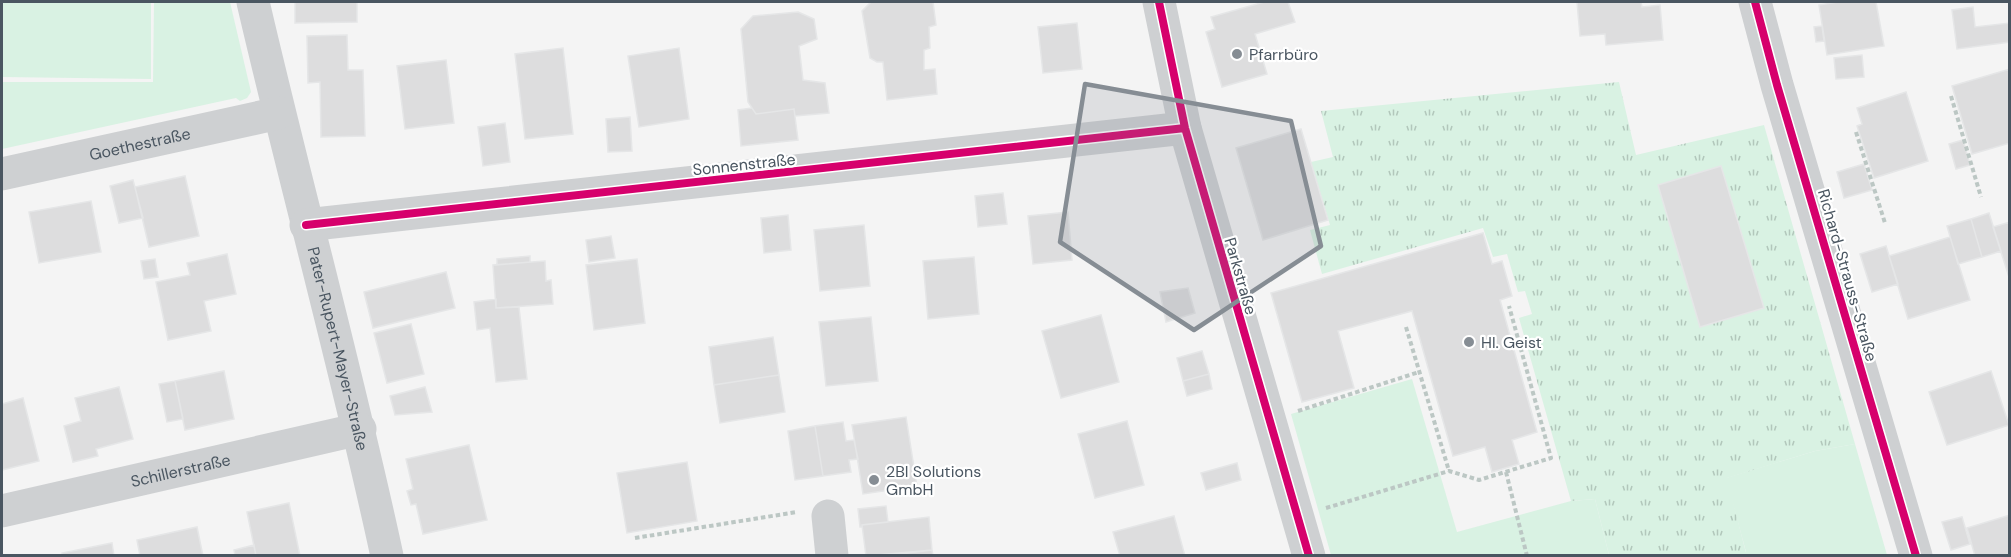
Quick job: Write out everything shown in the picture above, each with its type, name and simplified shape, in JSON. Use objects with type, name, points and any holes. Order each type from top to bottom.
[{"type":"street","name":"Pater-Rupert-Mayer-Straße","points":[[253,2],[306,225],[360,429],[387,555]]},
{"type":"street","name":"Parkstraße","points":[[1159,2],[1185,128],[1309,555]]},
{"type":"street","name":"Richard-Strauss-Straße","points":[[1755,2],[1777,85],[1916,555]]},
{"type":"street","name":"Goethestraße","points":[[2,174],[279,113]]},
{"type":"street","name":"Sonnenstraße","points":[[306,225],[1185,128]]},
{"type":"street","name":"Schillerstraße","points":[[2,511],[360,429]]},
{"type":"street","points":[[813,514],[832,555]]},
{"type":"path","points":[[1951,96],[1981,196]]},
{"type":"path","points":[[1856,132],[1885,223]]},
{"type":"path","points":[[1298,518],[1320,509],[1449,471],[1479,480],[1551,458],[1509,306]]},
{"type":"path","points":[[1406,327],[1449,471]]},
{"type":"path","points":[[1268,420],[1419,372]]},
{"type":"path","points":[[1506,472],[1527,555]]},
{"type":"path","points":[[635,538],[813,514]]},
{"type":"highlighted area","points":[[1085,84],[1291,121],[1321,246],[1194,330],[1060,242]]},
{"type":"green space","points":[[2,2],[151,2],[151,79],[2,77]]},
{"type":"green space","points":[[154,2],[230,2],[251,92],[247,98],[240,101],[236,98],[2,149],[2,82],[153,82]]},
{"type":"green space","points":[[1619,82],[1636,155],[1764,125],[1855,444],[1815,451],[1727,478],[1746,553],[1735,556],[1609,555],[1595,499],[1571,501],[1519,318],[1532,314],[1525,291],[1518,292],[1507,254],[1493,257],[1483,228],[1322,274],[1310,230],[1330,225],[1311,162],[1333,157],[1321,111]]},
{"type":"green space","points":[[1412,379],[1457,532],[1571,501],[1595,499],[1609,555],[1331,555],[1291,414]]},
{"type":"green space","points":[[1855,444],[1887,555],[1735,555],[1746,552],[1726,478],[1815,451]]},
{"type":"building","points":[[295,2],[357,2],[357,22],[295,23]]},
{"type":"building","points":[[871,2],[933,2],[936,25],[929,27],[930,48],[924,50],[924,70],[935,69],[937,94],[887,100],[883,62],[870,58],[862,11]]},
{"type":"building","name":"Pfarrbüro","points":[[1264,2],[1288,2],[1295,22],[1255,34],[1267,74],[1222,87],[1206,32],[1215,29],[1211,17]]},
{"type":"building","points":[[1577,2],[1641,2],[1642,7],[1660,5],[1663,40],[1606,45],[1605,34],[1580,36]]},
{"type":"building","points":[[1838,2],[1876,2],[1884,46],[1827,55],[1819,5]]},
{"type":"building","points":[[1973,7],[1975,27],[2010,23],[2010,42],[1957,49],[1952,10]]},
{"type":"building","points":[[798,12],[814,19],[817,39],[799,46],[803,80],[825,83],[829,113],[795,116],[794,109],[756,114],[748,102],[741,29],[753,16]]},
{"type":"building","points":[[1077,23],[1082,69],[1043,73],[1038,27]]},
{"type":"building","points":[[1822,26],[1824,41],[1816,42],[1814,27]]},
{"type":"building","points":[[347,35],[348,70],[363,70],[365,136],[321,137],[320,82],[308,83],[307,36]]},
{"type":"building","points":[[563,48],[573,134],[525,139],[515,54]]},
{"type":"building","points":[[679,48],[689,119],[639,127],[628,56]]},
{"type":"building","points":[[1862,55],[1864,77],[1836,79],[1834,58]]},
{"type":"building","points":[[446,60],[454,123],[405,129],[397,66]]},
{"type":"building","points":[[2010,69],[2010,143],[1972,154],[1952,86]]},
{"type":"building","points":[[1906,92],[1928,161],[1874,178],[1857,126],[1862,124],[1857,108]]},
{"type":"building","points":[[752,108],[756,114],[794,109],[798,140],[741,146],[738,110]]},
{"type":"building","points":[[630,117],[632,151],[608,152],[606,119]]},
{"type":"building","points":[[505,123],[510,162],[483,166],[478,127]]},
{"type":"building","points":[[1301,129],[1328,220],[1263,240],[1236,148]]},
{"type":"building","points":[[1963,140],[1970,165],[1956,169],[1949,144]]},
{"type":"building","points":[[1864,164],[1872,190],[1844,198],[1837,172]]},
{"type":"building","points":[[1721,166],[1764,308],[1700,327],[1658,185]]},
{"type":"building","points":[[185,176],[199,236],[149,247],[135,187]]},
{"type":"building","points":[[133,180],[143,218],[119,223],[110,186]]},
{"type":"building","points":[[1003,193],[1007,224],[978,227],[975,196]]},
{"type":"building","points":[[91,201],[101,252],[39,263],[29,212]]},
{"type":"building","points":[[1068,212],[1072,260],[1033,264],[1028,216]]},
{"type":"building","points":[[1989,213],[2001,251],[1982,257],[1971,219]]},
{"type":"building","points":[[788,215],[791,250],[764,253],[761,218]]},
{"type":"building","points":[[1971,219],[1982,257],[1958,264],[1947,226]]},
{"type":"building","points":[[2010,222],[2010,280],[1993,227]]},
{"type":"building","points":[[864,225],[870,286],[820,291],[814,230]]},
{"type":"building","points":[[1483,233],[1492,264],[1502,261],[1512,296],[1500,300],[1537,432],[1512,440],[1519,464],[1492,472],[1485,447],[1453,456],[1412,311],[1338,331],[1354,388],[1302,402],[1271,293]]},
{"type":"building","points":[[611,236],[615,258],[589,262],[586,240]]},
{"type":"building","points":[[1950,237],[1970,300],[1908,319],[1889,256]]},
{"type":"building","points":[[1886,246],[1898,284],[1872,292],[1860,254]]},
{"type":"building","points":[[227,254],[236,294],[204,301],[211,331],[168,340],[156,282],[190,275],[187,263]]},
{"type":"building","points":[[530,256],[530,262],[497,265],[497,259]]},
{"type":"building","points":[[974,257],[979,314],[928,319],[923,261]]},
{"type":"building","points":[[155,259],[158,277],[144,279],[141,261]]},
{"type":"building","points":[[637,259],[645,323],[594,330],[586,265]]},
{"type":"building","points":[[545,261],[546,281],[551,280],[553,304],[496,308],[493,265]]},
{"type":"building","points":[[446,272],[455,308],[373,328],[364,292]]},
{"type":"building","points":[[1188,288],[1195,313],[1166,322],[1160,292]]},
{"type":"building","points":[[496,299],[496,308],[519,307],[527,379],[496,382],[490,328],[477,330],[474,302]]},
{"type":"building","points":[[1101,315],[1119,382],[1061,398],[1042,331]]},
{"type":"building","points":[[871,317],[878,381],[826,386],[819,322]]},
{"type":"building","points":[[411,324],[424,374],[387,383],[374,333]]},
{"type":"building","points":[[773,337],[779,375],[714,385],[709,347]]},
{"type":"building","points":[[1202,351],[1209,374],[1183,381],[1177,358]]},
{"type":"building","points":[[224,371],[234,419],[185,430],[175,381]]},
{"type":"building","points":[[1991,371],[2009,425],[1947,445],[1929,392]]},
{"type":"building","points":[[1209,374],[1212,389],[1187,396],[1183,381]]},
{"type":"building","points":[[779,375],[785,412],[720,423],[714,385]]},
{"type":"building","points":[[175,381],[183,419],[167,422],[159,384]]},
{"type":"building","points":[[119,387],[133,439],[96,449],[98,456],[73,462],[64,426],[81,421],[75,398]]},
{"type":"building","points":[[425,387],[432,412],[395,415],[390,396]]},
{"type":"building","points":[[23,398],[39,461],[2,470],[2,404]]},
{"type":"building","points":[[906,417],[917,486],[863,494],[852,425]]},
{"type":"building","points":[[1127,421],[1144,485],[1095,498],[1078,434]]},
{"type":"building","points":[[843,422],[846,441],[854,440],[858,459],[849,460],[851,472],[823,476],[815,426]]},
{"type":"building","points":[[815,426],[823,476],[795,480],[788,431]]},
{"type":"building","points":[[469,445],[487,520],[423,534],[416,504],[411,505],[407,491],[413,489],[406,459]]},
{"type":"building","points":[[687,462],[697,521],[627,533],[617,473]]},
{"type":"building","points":[[1237,463],[1241,480],[1206,490],[1201,473]]},
{"type":"building","points":[[289,503],[300,556],[256,556],[247,512]]},
{"type":"building","points":[[886,506],[888,522],[860,527],[858,509]]},
{"type":"building","points":[[2010,515],[2010,556],[1975,556],[1967,528]]},
{"type":"building","points":[[1174,516],[1185,556],[1120,556],[1113,532]]},
{"type":"building","points":[[929,517],[932,550],[866,556],[862,525]]},
{"type":"building","points":[[1962,517],[1970,544],[1951,550],[1942,522]]},
{"type":"building","points":[[197,527],[203,556],[140,556],[137,540]]},
{"type":"building","points":[[112,543],[114,556],[62,556],[62,553]]},
{"type":"building","points":[[254,545],[256,556],[235,556],[234,550]]},
{"type":"building","points":[[932,550],[933,556],[884,556]]},
{"type":"cycle path","points":[[1159,2],[1185,128],[1309,556]]},
{"type":"cycle path","points":[[1755,2],[1777,85],[1916,556]]},
{"type":"cycle path","points":[[306,225],[1185,128]]},
{"type":"place","name":"Pfarrbüro","points":[[1237,54]]},
{"type":"place","name":"Hl. Geist","points":[[1469,342]]},
{"type":"place","name":"2BI Solutions GmbH","points":[[874,480]]}]
